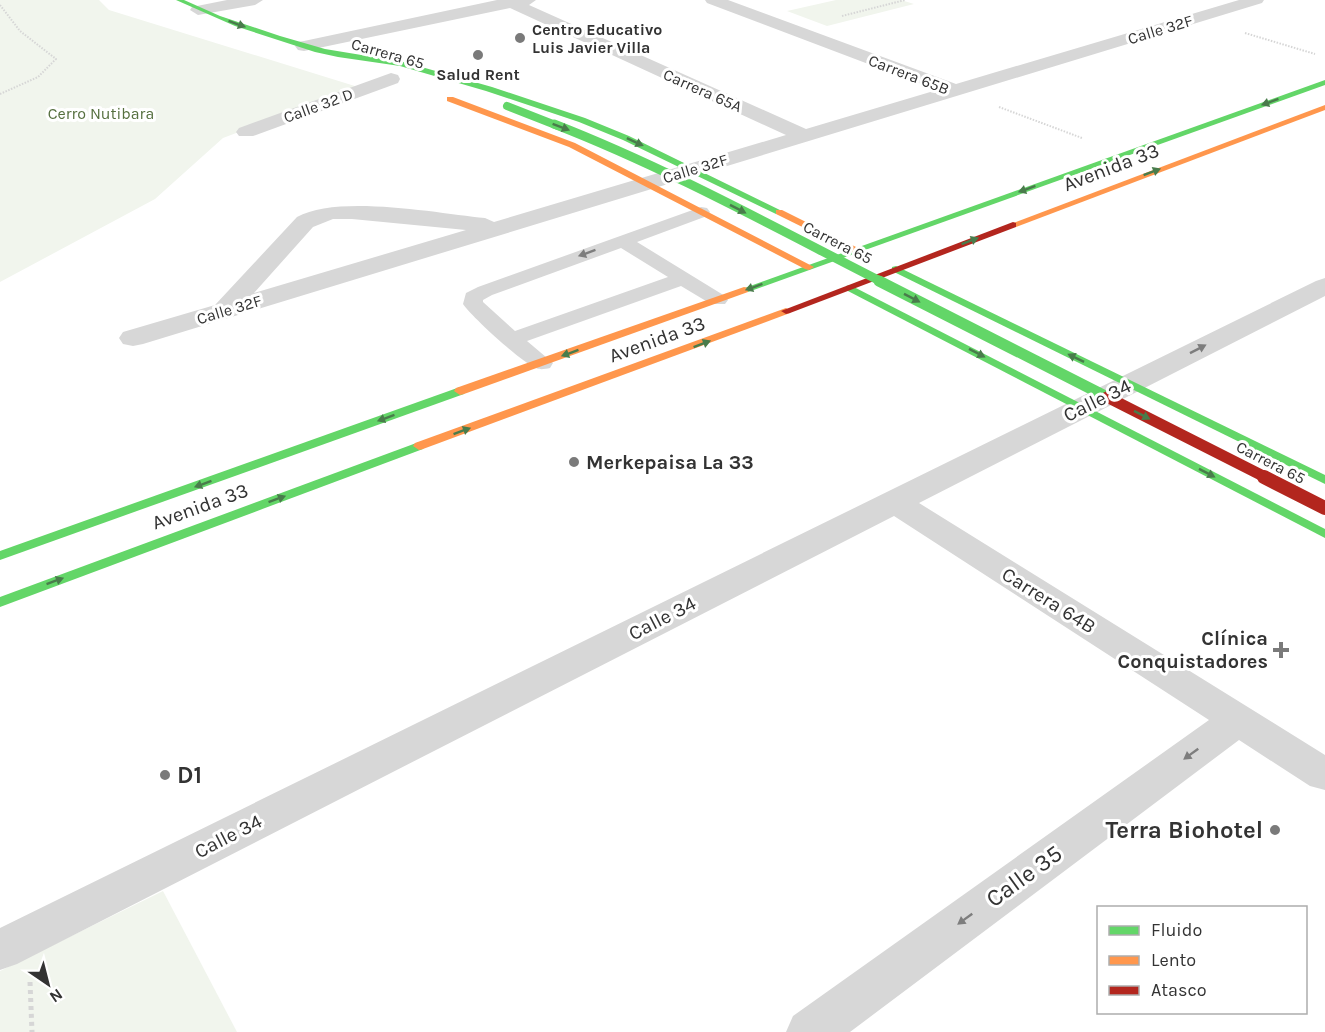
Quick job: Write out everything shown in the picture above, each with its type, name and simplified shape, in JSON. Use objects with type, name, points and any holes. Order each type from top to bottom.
[{"type":"main road","name":"Carrera 65","points":[[179,0],[198,10],[311,48],[507,106],[590,138],[719,200],[1325,508]]},
{"type":"main road","name":"Carrera 65","points":[[311,48],[395,81]]},
{"type":"main road","name":"Carrera 65","points":[[311,48],[401,64],[489,89],[582,120],[692,169],[857,250]]},
{"type":"main road","name":"Avenida 33","points":[[0,556],[1325,82]]},
{"type":"main road","name":"Carrera 65","points":[[439,95],[572,145],[809,267]]},
{"type":"main road","name":"Avenida 33","points":[[0,602],[850,288],[1325,107]]},
{"type":"main road","name":"Carrera 65","points":[[896,269],[1325,480]]},
{"type":"main road","name":"Carrera 65","points":[[850,288],[1325,534]]},
{"type":"street","points":[[198,10],[255,0]]},
{"type":"street","name":"Carrera 65B","points":[[712,0],[954,90]]},
{"type":"street","name":"Calle 32F","points":[[133,338],[1256,0]]},
{"type":"street","points":[[311,48],[515,1]]},
{"type":"street","name":"Carrera 65A","points":[[515,1],[803,135]]},
{"type":"street","name":"Calle 32 D","points":[[246,132],[395,81]]},
{"type":"street","points":[[225,310],[305,222],[315,215],[351,212],[502,227]]},
{"type":"street","name":"Calle 34","points":[[0,950],[1325,286]]},
{"type":"street","name":"Carrera 64B","points":[[894,502],[1325,775]]},
{"type":"street","name":"Calle 35","points":[[811,1032],[1238,720]]},
{"type":"lane","points":[[542,363],[473,304],[473,297],[701,212]]},
{"type":"lane","points":[[622,240],[718,300]]},
{"type":"lane","points":[[512,339],[684,278]]},
{"type":"path","points":[[791,29],[905,0]]},
{"type":"path","points":[[0,5],[15,27],[48,49],[56,59],[47,73],[18,88],[0,94]]},
{"type":"path","points":[[1195,18],[1324,57]]},
{"type":"path","name":"Carrera 65B","points":[[954,90],[1084,139]]},
{"type":"green space","name":"Cerro Nutibara","points":[[0,0],[99,0],[109,10],[358,87],[223,138],[155,199],[0,282]]},
{"type":"green space","points":[[836,0],[901,0],[914,4],[827,26],[787,11]]},
{"type":"green space","points":[[163,891],[237,1032],[0,1032],[0,971]]},
{"type":"traffic: fast","points":[[179,0],[237,25],[338,55]]},
{"type":"traffic: fast","points":[[318,50],[401,64],[489,89],[582,120],[626,138],[779,212]]},
{"type":"traffic: fast","points":[[744,290],[1325,82]]},
{"type":"traffic: fast","points":[[507,106],[590,138],[719,199],[1107,397]]},
{"type":"traffic: fast","points":[[896,269],[1325,480]]},
{"type":"traffic: fast","points":[[850,288],[1325,534]]},
{"type":"traffic: fast","points":[[0,556],[460,391]]},
{"type":"traffic: fast","points":[[0,602],[419,446]]},
{"type":"traffic: slow","points":[[450,99],[572,145],[809,267]]},
{"type":"traffic: slow","points":[[1013,225],[1325,107]]},
{"type":"traffic: slow","points":[[779,212],[857,250]]},
{"type":"traffic: slow","points":[[460,391],[744,290]]},
{"type":"traffic: slow","points":[[419,446],[786,311]]},
{"type":"traffic: jam","points":[[786,311],[1013,225]]},
{"type":"traffic: jam","points":[[1107,397],[1325,508]]},
{"type":"place","name":"Centro Educativo Luis Javier Villa","points":[[520,38]]},
{"type":"place","name":"Salud Rent","points":[[478,55]]},
{"type":"place","name":"Merkepaisa La 33","points":[[574,462]]},
{"type":"place","name":"Clínica Conquistadores","points":[[1281,650]]},
{"type":"place","name":"D1","points":[[165,775]]},
{"type":"place","name":"Terra Biohotel","points":[[1275,830]]}]
